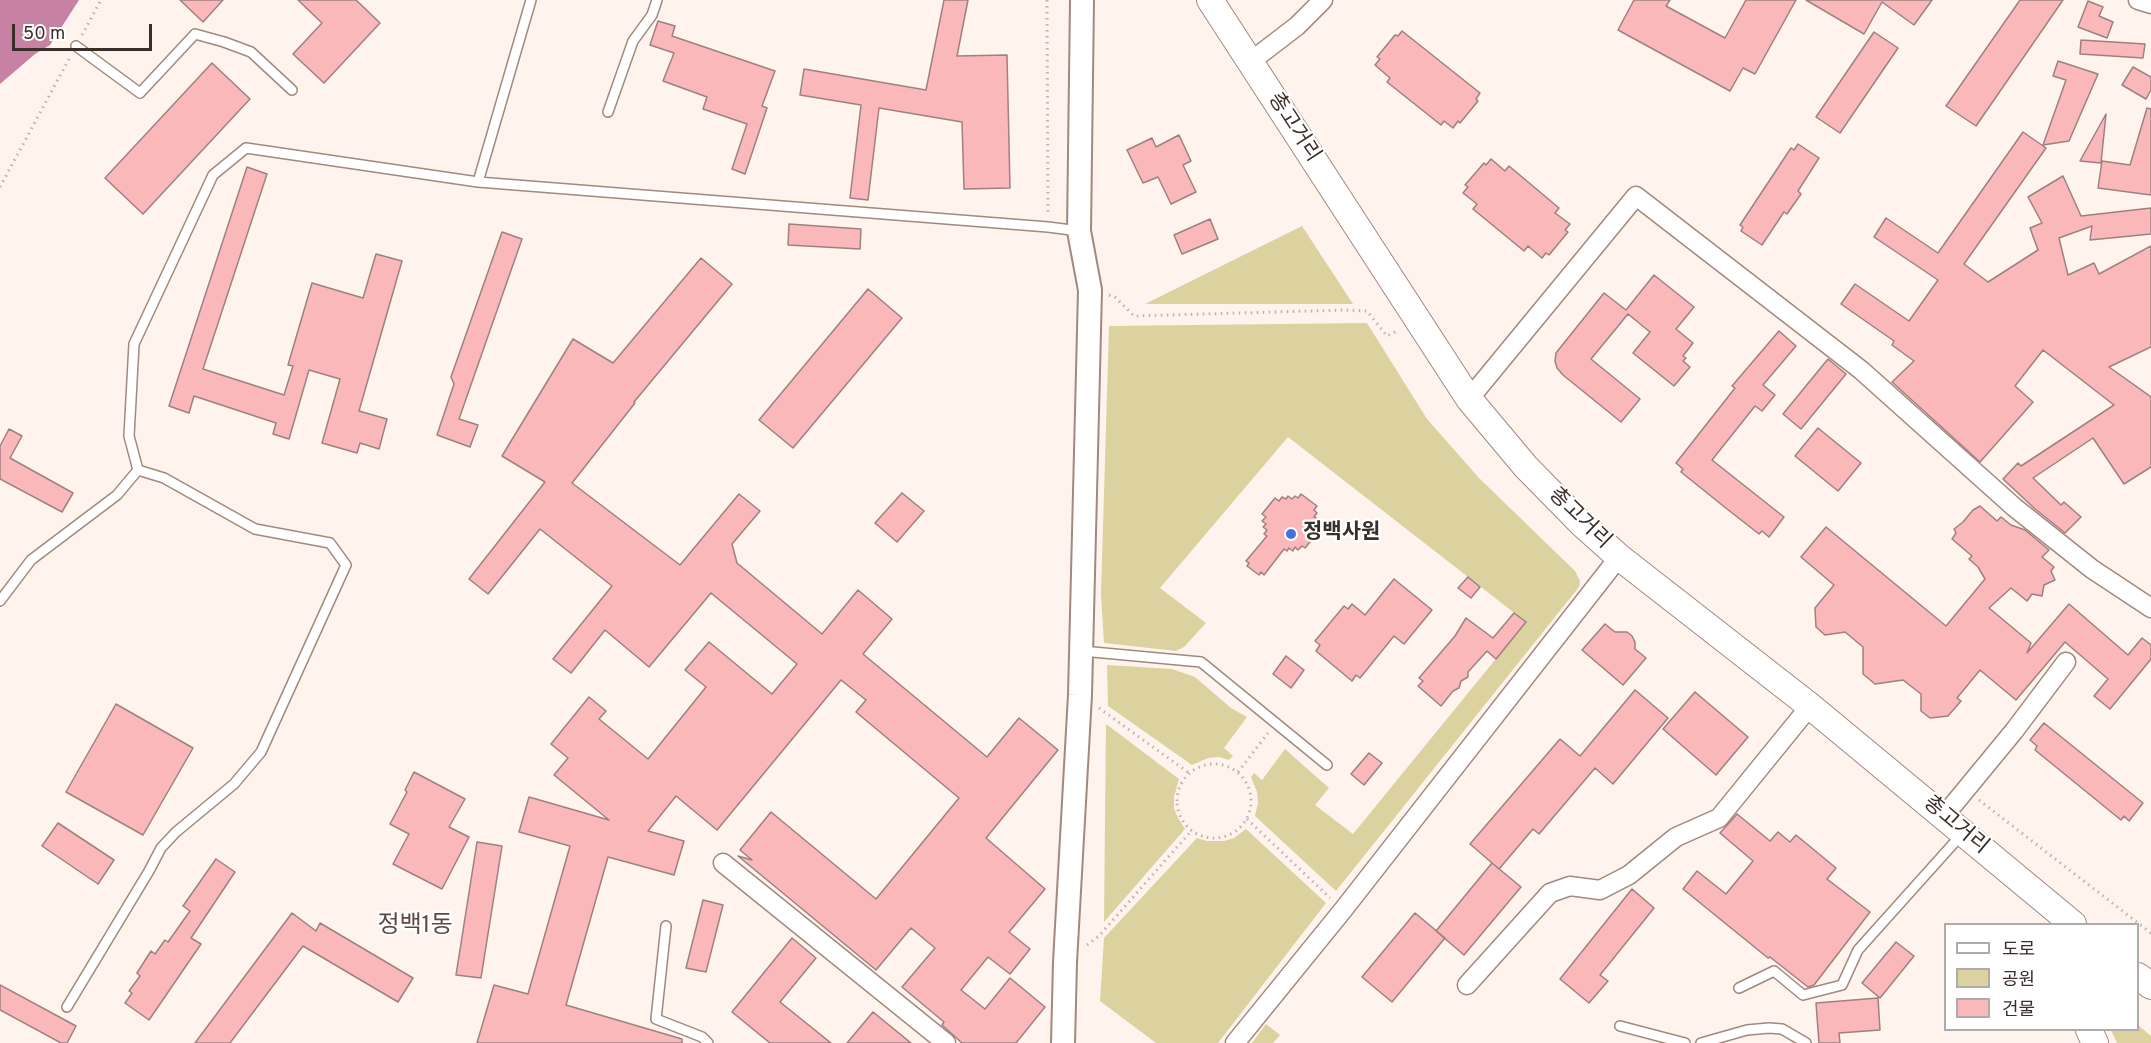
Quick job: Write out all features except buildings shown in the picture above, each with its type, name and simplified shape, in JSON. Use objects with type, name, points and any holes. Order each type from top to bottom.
[{"type":"main road","name":"총고거리","points":[[1210,0],[1469,399],[1526,467],[1581,524],[1619,557],[1810,706],[2072,923]]},
{"type":"main road","points":[[2033,893],[2046,923]]},
{"type":"main road","points":[[2139,977],[2151,986]]},
{"type":"street","points":[[1063,1043],[1065,962],[1082,651],[1090,290],[1079,231],[1082,0]]},
{"type":"street","points":[[1250,62],[1298,27],[1323,0]]},
{"type":"street","points":[[2138,0],[2151,4]]},
{"type":"street","points":[[1469,399],[1636,196],[1861,370],[2014,507],[2092,569],[2151,608]]},
{"type":"street","points":[[1235,1043],[1343,910],[1619,557]]},
{"type":"street","points":[[1944,816],[2014,731],[2066,662]]},
{"type":"street","points":[[1467,985],[1550,893],[1570,886],[1600,890],[1629,875],[1676,837],[1719,818],[1810,706]]},
{"type":"street","points":[[723,863],[946,1043]]},
{"type":"lane","points":[[478,182],[531,0]]},
{"type":"lane","points":[[608,112],[633,41],[652,15],[657,0]]},
{"type":"lane","points":[[76,46],[140,93],[195,34],[251,52],[292,90]]},
{"type":"lane","points":[[138,470],[129,436],[134,344],[213,175],[246,148],[478,182],[1079,231]]},
{"type":"lane","points":[[0,601],[30,560],[117,495],[138,470]]},
{"type":"lane","points":[[68,1007],[161,848],[176,832],[234,784],[261,752],[346,565],[330,543],[255,529],[164,478],[138,470]]},
{"type":"lane","points":[[1082,651],[1201,662],[1327,765]]},
{"type":"lane","points":[[1739,988],[1774,971],[1803,995],[1842,985],[1858,950],[1963,832]]},
{"type":"lane","points":[[666,926],[656,1019],[702,1037],[708,1043]]},
{"type":"lane","points":[[1620,1026],[1685,1043]]},
{"type":"lane","points":[[1701,1043],[1747,1030],[1769,1028],[1782,1029],[1806,1043]]},
{"type":"path","points":[[0,186],[101,0]]},
{"type":"path","points":[[1047,0],[1048,227]]},
{"type":"path","points":[[1090,290],[1115,297],[1134,316],[1367,311],[1387,336],[1418,320]]},
{"type":"path","points":[[1080,695],[1190,773]]},
{"type":"path","points":[[1238,772],[1276,723]]},
{"type":"path","points":[[1214,764],[1227,766],[1238,772],[1247,784],[1251,797],[1247,819],[1234,831],[1222,836],[1210,837],[1192,830],[1184,821],[1178,803],[1182,784],[1190,773],[1201,766],[1214,764]]},
{"type":"path","points":[[1966,790],[2138,923]]},
{"type":"path","points":[[1247,819],[1343,910]]},
{"type":"path","points":[[1065,962],[1099,936],[1192,830]]},
{"type":"path","points":[[2139,924],[2151,933]]},
{"type":"green space","points":[[1302,226],[1353,304],[1145,304]]},
{"type":"green space","points":[[1367,323],[1427,419],[1479,478],[1575,571],[1580,581],[1579,587],[1336,891],[1255,816],[1258,803],[1257,792],[1251,777],[1254,773],[1262,780],[1285,749],[1329,788],[1315,805],[1353,834],[1526,622],[1288,437],[1160,588],[1206,623],[1184,647],[1176,651],[1104,643],[1101,594],[1109,326]]},
{"type":"green space","points":[[1107,665],[1172,669],[1195,677],[1231,708],[1247,717],[1224,748],[1233,756],[1229,760],[1219,757],[1208,758],[1192,765],[1108,706]]},
{"type":"green space","points":[[1106,724],[1179,779],[1174,797],[1174,808],[1185,829],[1104,922]]},
{"type":"green space","points":[[1246,829],[1326,903],[1218,1043],[1156,1043],[1100,1001],[1104,938],[1197,838],[1207,841],[1224,841],[1234,838]]},
{"type":"green space","points":[[1266,1024],[1280,1035],[1273,1043],[1252,1043]]},
{"type":"green space","points":[[2139,1026],[2151,1036],[2151,1043],[2117,1043],[2111,1031],[2139,1031]]},
{"type":"shaded area","points":[[0,0],[79,0],[50,45],[35,54],[0,84]]},
{"type":"place","name":"정백사원","points":[[1291,534]]},
{"type":"district","name":"정백1동","points":[[415,927]]}]
